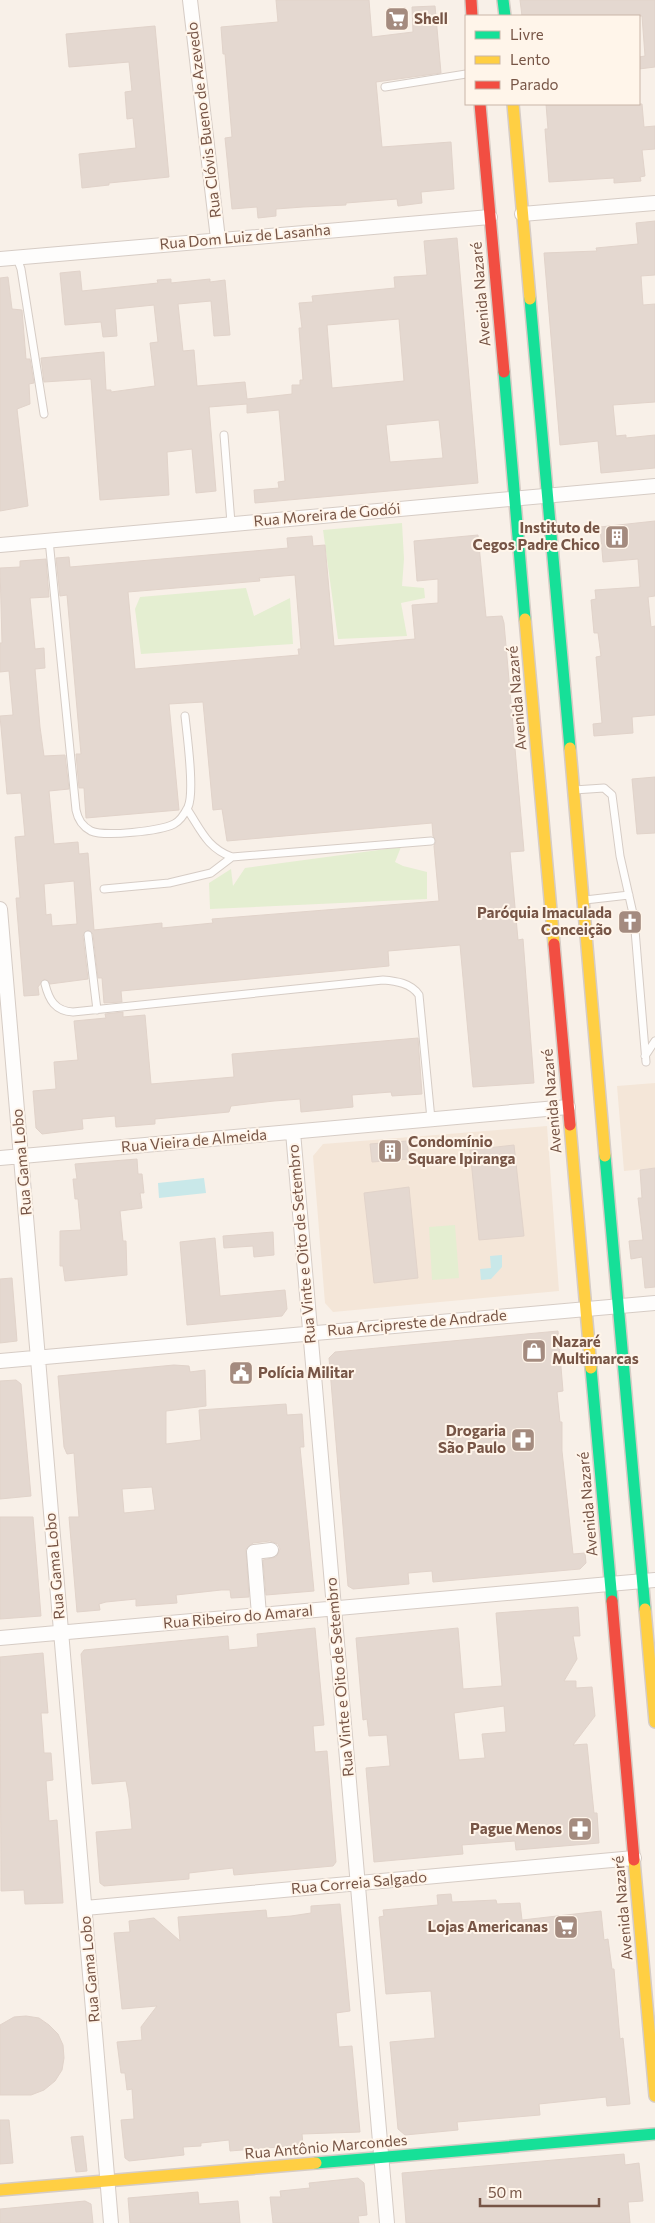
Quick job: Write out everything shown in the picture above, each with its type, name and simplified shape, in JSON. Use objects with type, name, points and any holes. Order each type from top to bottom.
[{"type":"main road","points":[[470,0],[472,15]]},
{"type":"main road","points":[[503,0],[505,15]]},
{"type":"main road","name":"Avenida Nazaré","points":[[480,105],[655,2096]]},
{"type":"main road","points":[[512,105],[618,1305],[649,1581],[655,1722]]},
{"type":"main road","name":"Rua Antônio Marcondes","points":[[0,2190],[107,2183],[381,2156],[655,2134]]},
{"type":"street","name":"Rua Clóvis Bueno de Azevedo","points":[[190,0],[218,239]]},
{"type":"street","points":[[522,214],[655,203]]},
{"type":"street","name":"Rua Dom Luiz de Lasanha","points":[[0,259],[490,217]]},
{"type":"street","name":"Rua Moreira de Godói","points":[[0,545],[655,486]]},
{"type":"street","name":"Rua Gama Lobo","points":[[0,909],[111,2223]]},
{"type":"street","name":"Rua Vieira de Almeida","points":[[0,1158],[568,1107]]},
{"type":"street","name":"Rua Vinte e Oito de Setembro","points":[[293,1132],[387,2223]]},
{"type":"street","name":"Rua Arcipreste de Andrade","points":[[0,1361],[655,1303]]},
{"type":"street","points":[[259,1615],[254,1552],[271,1550]]},
{"type":"street","name":"Rua Ribeiro do Amaral","points":[[0,1638],[649,1581]]},
{"type":"street","name":"Rua Correia Salgado","points":[[85,1908],[634,1858]]},
{"type":"lane","points":[[385,87],[465,74]]},
{"type":"lane","points":[[17,258],[21,269],[44,414]]},
{"type":"lane","points":[[224,435],[231,523]]},
{"type":"lane","points":[[49,540],[78,819],[92,832],[103,834],[162,829],[175,824],[187,809],[191,800],[185,716]]},
{"type":"lane","points":[[573,790],[604,788],[610,791],[636,940],[645,1059],[655,1041]]},
{"type":"lane","points":[[187,809],[208,844],[218,852],[232,857],[430,841]]},
{"type":"lane","points":[[104,890],[169,883],[211,873],[232,857]]},
{"type":"lane","points":[[583,900],[629,895]]},
{"type":"lane","points":[[88,935],[97,1010]]},
{"type":"lane","points":[[45,984],[52,1003],[65,1012],[383,980],[404,983],[414,988],[419,995],[431,1119]]},
{"type":"shaded area","points":[[655,1083],[655,1168],[624,1171],[617,1086]]},
{"type":"shaded area","points":[[547,1126],[559,1291],[333,1312],[325,1303],[313,1156],[323,1144]]},
{"type":"green space","points":[[402,523],[404,559],[402,586],[424,588],[425,598],[401,603],[407,636],[338,639],[323,530]]},
{"type":"green space","points":[[246,588],[254,616],[290,598],[293,644],[141,654],[135,609],[140,597]]},
{"type":"green space","points":[[401,847],[395,862],[427,872],[427,899],[210,909],[209,883],[231,869],[233,886],[245,868]]},
{"type":"green space","points":[[455,1225],[459,1278],[432,1280],[429,1227]]},
{"type":"water","points":[[204,1178],[206,1193],[159,1198],[158,1183]]},
{"type":"water","points":[[502,1255],[502,1267],[491,1279],[481,1280],[480,1269],[491,1268],[490,1256]]},
{"type":"building","points":[[276,0],[369,0],[372,37],[413,32],[412,7],[435,6],[441,73],[376,82],[382,147],[451,142],[454,189],[421,192],[422,203],[398,206],[397,199],[346,203],[346,205],[276,209],[276,216],[258,218],[257,207],[232,209],[225,138],[232,137],[221,27],[278,22]]},
{"type":"building","points":[[520,0],[655,0],[655,67],[640,69],[640,57],[645,56],[642,16],[640,15],[522,15]]},
{"type":"building","points":[[155,26],[169,177],[109,183],[109,185],[82,188],[79,154],[136,148],[133,118],[127,119],[125,92],[132,91],[129,62],[69,67],[66,34]]},
{"type":"building","points":[[642,104],[644,127],[655,126],[655,149],[642,150],[645,176],[640,177],[641,181],[614,183],[614,178],[549,182],[545,129],[548,129],[546,105]]},
{"type":"building","points":[[655,221],[655,275],[641,276],[643,305],[655,304],[655,402],[613,405],[616,436],[626,435],[626,438],[655,435],[655,468],[601,473],[598,441],[560,445],[544,253],[597,251],[596,248],[638,244],[636,223]]},
{"type":"building","points":[[457,238],[478,483],[255,503],[254,490],[279,488],[278,482],[285,481],[279,410],[247,413],[247,404],[209,407],[216,491],[196,493],[192,449],[167,452],[169,495],[100,500],[91,379],[44,382],[41,358],[104,352],[106,390],[111,390],[111,392],[155,386],[150,343],[158,342],[154,305],[115,309],[117,336],[103,337],[101,322],[65,325],[60,273],[80,271],[82,291],[158,283],[157,280],[171,279],[171,283],[210,279],[210,282],[225,280],[230,335],[214,336],[211,301],[178,304],[183,351],[194,350],[197,386],[245,382],[247,399],[292,394],[292,385],[300,385],[300,380],[303,380],[299,328],[302,328],[299,303],[313,302],[312,296],[395,288],[394,277],[427,275],[424,241]],"holes":[[[399,319],[404,381],[332,388],[327,325]],[[439,420],[443,458],[390,462],[386,425]]]},
{"type":"building","points":[[8,277],[12,309],[22,310],[26,359],[30,359],[34,383],[29,384],[30,404],[17,409],[28,506],[0,511],[0,278]]},
{"type":"building","points":[[655,521],[655,596],[648,597],[651,627],[655,626],[655,715],[632,717],[633,733],[594,736],[593,724],[602,723],[596,657],[601,656],[598,633],[594,633],[591,600],[596,599],[595,590],[640,587],[638,559],[603,562],[600,527]]},
{"type":"building","points":[[478,535],[486,617],[502,616],[504,623],[524,851],[510,852],[518,940],[523,939],[534,1083],[473,1087],[460,945],[388,951],[389,966],[121,991],[122,1002],[104,1003],[102,978],[98,978],[93,934],[88,930],[83,936],[88,979],[50,984],[44,979],[38,987],[39,995],[24,996],[16,898],[20,898],[15,837],[25,836],[21,793],[7,794],[0,716],[13,715],[9,671],[0,672],[0,643],[2,643],[0,568],[20,567],[20,561],[46,559],[49,597],[30,598],[35,649],[44,648],[45,668],[35,669],[44,756],[65,755],[69,789],[49,791],[54,844],[78,842],[79,854],[88,853],[94,930],[162,923],[162,928],[213,923],[212,919],[439,901],[434,846],[436,841],[433,836],[432,823],[227,841],[222,809],[213,810],[203,702],[169,704],[179,810],[86,818],[84,788],[79,788],[76,754],[81,754],[67,595],[60,596],[56,558],[69,557],[70,567],[288,548],[287,538],[312,536],[313,546],[325,545],[334,646],[415,639],[412,605],[438,603],[438,579],[417,581],[414,541]],"holes":[[[295,575],[301,649],[298,649],[299,655],[135,669],[128,592],[260,581],[259,578]],[[74,881],[77,924],[52,926],[51,914],[46,915],[44,884]]]},
{"type":"building","points":[[655,777],[655,833],[637,834],[632,779]]},
{"type":"building","points":[[123,1012],[123,1017],[145,1015],[151,1084],[234,1077],[232,1054],[418,1038],[422,1094],[392,1096],[391,1092],[352,1095],[353,1107],[301,1112],[300,1099],[274,1101],[231,1106],[229,1112],[155,1119],[155,1124],[116,1127],[115,1116],[82,1119],[83,1129],[42,1134],[36,1128],[33,1091],[56,1089],[54,1062],[78,1060],[74,1021],[106,1018],[105,1014]]},
{"type":"building","name":"Condomínio Square Ipiranga","points":[[407,1141],[409,1159],[372,1162],[370,1144]]},
{"type":"building","points":[[514,1145],[524,1236],[479,1240],[470,1150]]},
{"type":"building","points":[[137,1159],[138,1174],[142,1174],[144,1193],[140,1193],[142,1208],[120,1211],[123,1241],[126,1241],[127,1275],[65,1281],[63,1266],[60,1266],[60,1231],[81,1230],[78,1199],[75,1199],[73,1179],[77,1179],[75,1164]]},
{"type":"building","points":[[655,1168],[655,1287],[645,1288],[642,1257],[631,1259],[629,1241],[643,1240],[638,1198],[642,1198],[640,1170]]},
{"type":"building","points":[[409,1187],[418,1278],[374,1283],[364,1193]]},
{"type":"building","points":[[273,1232],[274,1255],[254,1257],[253,1246],[224,1248],[223,1236]]},
{"type":"building","points":[[215,1238],[220,1296],[285,1290],[287,1309],[282,1316],[187,1325],[180,1242]]},
{"type":"building","points":[[12,1278],[17,1341],[0,1343],[0,1279]]},
{"type":"building","points":[[558,1331],[563,1391],[557,1392],[560,1422],[562,1422],[562,1451],[573,1554],[585,1553],[586,1563],[580,1569],[433,1582],[432,1571],[408,1573],[409,1584],[353,1589],[348,1586],[329,1358],[335,1352]]},
{"type":"building","points":[[174,1365],[189,1366],[190,1372],[205,1370],[206,1406],[166,1411],[166,1444],[201,1440],[199,1410],[286,1404],[287,1415],[302,1414],[304,1447],[300,1447],[314,1591],[266,1595],[263,1560],[276,1557],[280,1549],[278,1544],[270,1541],[253,1543],[246,1549],[249,1597],[231,1598],[230,1590],[221,1590],[176,1595],[177,1603],[136,1606],[136,1599],[106,1602],[99,1604],[100,1610],[77,1612],[69,1517],[79,1517],[74,1453],[67,1454],[64,1447],[58,1376]],"holes":[[[152,1487],[155,1510],[124,1513],[122,1489]]]},
{"type":"building","points":[[16,1380],[21,1384],[31,1496],[0,1499],[0,1381]]},
{"type":"building","points":[[0,1517],[33,1517],[41,1616],[0,1619]]},
{"type":"building","points":[[578,1607],[580,1636],[573,1636],[577,1659],[564,1681],[576,1681],[576,1688],[592,1687],[595,1716],[573,1745],[587,1744],[594,1813],[597,1813],[599,1843],[516,1850],[515,1841],[462,1845],[463,1854],[374,1862],[366,1768],[390,1766],[387,1735],[369,1736],[367,1719],[363,1720],[356,1638],[458,1628],[463,1689],[502,1686],[496,1613]],"holes":[[[504,1706],[506,1732],[482,1734],[485,1758],[459,1760],[454,1713]]]},
{"type":"building","points":[[315,1628],[324,1725],[313,1726],[315,1752],[327,1751],[336,1862],[333,1866],[234,1875],[233,1868],[189,1873],[189,1879],[104,1886],[100,1883],[96,1832],[132,1829],[126,1781],[92,1784],[81,1654],[84,1650],[228,1636],[229,1650],[258,1647],[257,1634]]},
{"type":"building","points":[[43,1653],[48,1713],[41,1713],[44,1753],[51,1753],[53,1780],[46,1781],[49,1821],[57,1820],[63,1903],[25,1904],[24,1890],[1,1891],[0,1657]]},
{"type":"building","points":[[451,1894],[452,1902],[496,1900],[497,1904],[520,1903],[522,1920],[601,1911],[604,1940],[608,1939],[612,1969],[614,1969],[620,2039],[623,2038],[630,2104],[607,2106],[606,2097],[539,2104],[540,2115],[457,2122],[458,2130],[405,2135],[398,2129],[390,2042],[435,2038],[431,1991],[386,1994],[379,1917],[384,1916],[383,1910],[438,1905],[437,1895]]},
{"type":"building","points":[[340,1904],[350,2011],[336,2013],[339,2047],[352,2046],[360,2132],[302,2134],[303,2145],[230,2151],[229,2140],[201,2143],[201,2146],[183,2147],[184,2155],[129,2161],[125,2158],[121,2120],[134,2119],[132,2089],[127,2090],[125,2073],[121,2073],[117,2042],[142,2040],[141,2027],[157,2006],[122,2009],[114,1933],[130,1932],[129,1921],[154,1918],[180,1941],[178,1917],[266,1910],[267,1918],[311,1913],[311,1906]]},
{"type":"building","points":[[14,2017],[39,2018],[58,2034],[63,2045],[64,2058],[62,2070],[55,2081],[44,2090],[31,2095],[0,2095],[0,2025]]},
{"type":"building","points":[[0,2120],[9,2120],[13,2163],[0,2164]]},
{"type":"building","points":[[83,2136],[87,2171],[76,2172],[71,2137]]},
{"type":"building","points":[[624,2154],[625,2165],[639,2163],[643,2201],[628,2202],[630,2223],[406,2223],[402,2173]]},
{"type":"building","points":[[358,2178],[364,2183],[367,2215],[358,2216],[359,2223],[273,2223],[270,2197],[281,2197],[280,2191],[310,2188],[309,2183]]},
{"type":"building","points":[[198,2192],[199,2204],[238,2201],[240,2223],[130,2223],[128,2198]]},
{"type":"building","points":[[85,2201],[91,2204],[93,2223],[0,2223],[0,2209]]},
{"type":"traffic: fast","points":[[503,0],[505,15]]},
{"type":"traffic: fast","points":[[530,299],[570,748]]},
{"type":"traffic: fast","points":[[504,372],[525,619]]},
{"type":"traffic: fast","points":[[605,1156],[645,1609]]},
{"type":"traffic: fast","points":[[591,1368],[612,1601]]},
{"type":"traffic: fast","points":[[316,2163],[655,2134]]},
{"type":"traffic: slow","points":[[513,105],[530,299]]},
{"type":"traffic: slow","points":[[525,619],[554,944]]},
{"type":"traffic: slow","points":[[570,748],[605,1156]]},
{"type":"traffic: slow","points":[[570,1125],[591,1368]]},
{"type":"traffic: slow","points":[[645,1609],[655,1722]]},
{"type":"traffic: slow","points":[[634,1860],[655,2096]]},
{"type":"traffic: slow","points":[[0,2190],[316,2163]]},
{"type":"traffic: jam","points":[[471,0],[472,15]]},
{"type":"traffic: jam","points":[[480,105],[504,372]]},
{"type":"traffic: jam","points":[[554,944],[570,1125]]},
{"type":"traffic: jam","points":[[612,1601],[634,1860]]},
{"type":"place","name":"Shell","points":[[397,19]]},
{"type":"place","name":"Instituto de Cegos Padre Chico","points":[[617,537]]},
{"type":"place","name":"Paróquia Imaculada Conceição","points":[[630,922]]},
{"type":"place","name":"Condomínio Square Ipiranga","points":[[390,1151]]},
{"type":"place","name":"Nazaré Multimarcas","points":[[534,1351]]},
{"type":"place","name":"Polícia Militar","points":[[241,1373]]},
{"type":"place","name":"Drogaria São Paulo","points":[[523,1440]]},
{"type":"place","name":"Pague Menos","points":[[580,1829]]},
{"type":"place","name":"Lojas Americanas","points":[[566,1927]]}]
